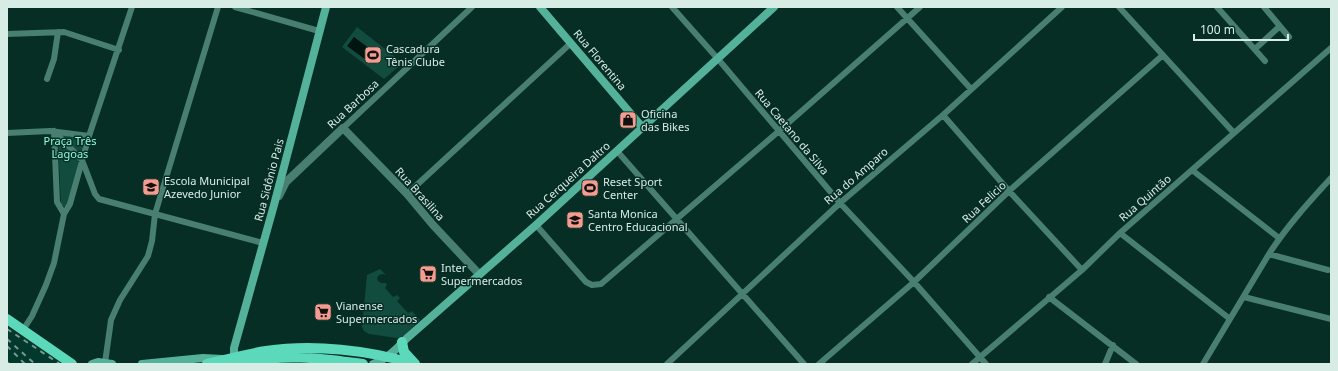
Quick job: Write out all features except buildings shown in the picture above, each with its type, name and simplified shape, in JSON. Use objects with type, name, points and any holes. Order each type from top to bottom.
[{"type":"main road","name":"Rua Sidônio Pais","points":[[233,361],[234,348],[274,205],[326,7]]},
{"type":"main road","name":"Rua Florentina","points":[[540,7],[643,128]]},
{"type":"main road","name":"Rua Cerqueira Daltro","points":[[373,364],[387,356],[536,225],[774,7]]},
{"type":"main road","points":[[7,319],[72,364]]},
{"type":"main road","points":[[402,342],[404,352],[414,364]]},
{"type":"main road","points":[[142,364],[203,358],[233,361],[266,351],[295,348],[330,349],[387,356],[414,364]]},
{"type":"main road","points":[[266,364],[276,358]]},
{"type":"main road","points":[[207,364],[276,358],[338,360],[363,364]]},
{"type":"main road","points":[[92,364],[98,362],[109,364]]},
{"type":"street","points":[[23,330],[35,310],[54,263],[64,214],[70,204],[89,136],[132,7]]},
{"type":"street","points":[[109,364],[112,320],[120,300],[148,256],[152,241],[155,214],[218,7]]},
{"type":"street","points":[[236,7],[319,31]]},
{"type":"street","name":"Rua Barbosa","points":[[274,205],[286,182],[472,7]]},
{"type":"street","name":"Rua Caetano da Silva","points":[[672,7],[840,203],[914,282],[981,356],[986,364]]},
{"type":"street","points":[[897,7],[971,89]]},
{"type":"street","points":[[536,225],[582,279],[588,284],[598,285],[677,220],[920,7]]},
{"type":"street","name":"Rua do Amparo","points":[[667,364],[840,203],[942,115],[1062,7]]},
{"type":"street","points":[[1119,7],[1234,133]]},
{"type":"street","points":[[1217,7],[1265,61]]},
{"type":"street","points":[[1264,7],[1290,37]]},
{"type":"street","points":[[1255,49],[1280,26]]},
{"type":"street","points":[[47,79],[53,65],[58,32]]},
{"type":"street","points":[[7,34],[68,33],[118,50]]},
{"type":"street","points":[[407,194],[571,43]]},
{"type":"street","name":"Rua Quintão","points":[[972,364],[1082,270],[1120,232],[1331,48]]},
{"type":"street","name":"Rua Felicio","points":[[819,364],[914,282],[1009,191],[1163,55]]},
{"type":"street","points":[[942,115],[1009,191],[1082,270]]},
{"type":"street","name":"Rua Brasilina","points":[[343,128],[407,194],[433,226],[479,274]]},
{"type":"street","points":[[7,133],[54,131],[89,136]]},
{"type":"street","points":[[54,131],[82,160],[95,194],[99,199],[263,243]]},
{"type":"street","points":[[54,131],[58,202],[64,214]]},
{"type":"street","points":[[617,151],[804,364]]},
{"type":"street","points":[[1192,170],[1279,238]]},
{"type":"street","points":[[1204,364],[1268,254],[1279,238],[1331,178]]},
{"type":"street","points":[[1120,232],[1230,319]]},
{"type":"street","points":[[1268,254],[1328,270]]},
{"type":"street","points":[[1244,296],[1331,319]]},
{"type":"street","points":[[1049,297],[1136,364]]},
{"type":"street","points":[[1105,364],[1113,345]]},
{"type":"shaded area","points":[[354,37],[373,51],[366,60],[347,46]]},
{"type":"shaded area","points":[[7,326],[65,364],[7,364]]},
{"type":"green space","name":"Cascadura Tênis Clube","points":[[357,27],[403,63],[384,79],[342,47]]},
{"type":"green space","name":"Praça Três Lagoas","points":[[69,133],[81,138],[84,141],[67,207],[61,206],[58,139],[61,135]]},
{"type":"green space","points":[[380,269],[386,275],[379,275],[377,278],[378,281],[381,283],[386,283],[387,285],[385,288],[393,297],[397,295],[400,298],[397,301],[408,313],[412,311],[420,320],[405,335],[397,338],[369,334],[364,331],[362,327],[367,275]]},
{"type":"railway","points":[[7,329],[60,364]]},
{"type":"railway","points":[[7,339],[35,364]]},
{"type":"railway","points":[[7,346],[25,364]]},
{"type":"place","name":"Cascadura Tênis Clube","points":[[373,55]]},
{"type":"place","name":"Oficina das Bikes","points":[[628,120]]},
{"type":"place","name":"Escola Municipal Azevedo Junior","points":[[151,187]]},
{"type":"place","name":"Reset Sport Center","points":[[590,188]]},
{"type":"place","name":"Santa Monica Centro Educacional","points":[[575,220]]},
{"type":"place","name":"Inter Supermercados","points":[[428,274]]},
{"type":"place","name":"Vianense Supermercados","points":[[323,312]]}]
